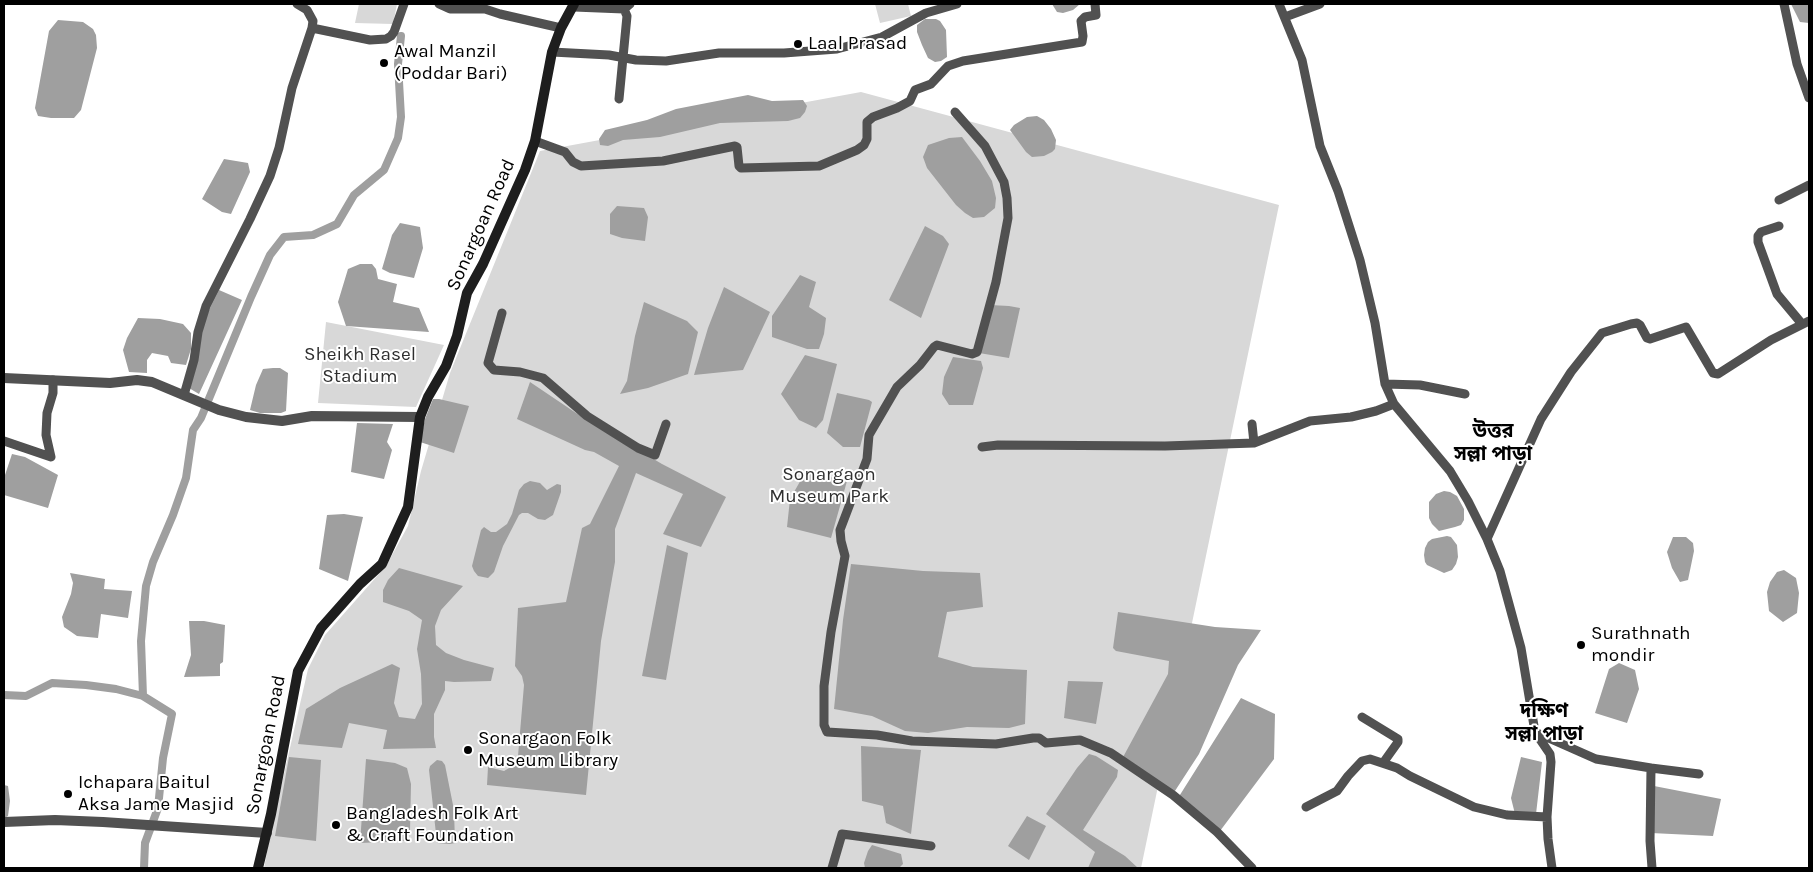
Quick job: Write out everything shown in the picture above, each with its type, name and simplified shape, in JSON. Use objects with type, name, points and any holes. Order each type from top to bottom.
[{"type":"main road","name":"Sonargoan Road","points":[[258,868],[267,833],[298,671],[321,628],[360,584],[382,564],[408,507],[420,416],[428,397],[446,366],[457,336],[467,293],[483,264],[526,170],[535,141],[552,52],[561,28],[574,5]]},
{"type":"street","points":[[184,395],[194,360],[198,332],[206,306],[270,176],[285,124],[292,88],[312,28],[313,21],[307,10],[297,4]]},
{"type":"street","points":[[312,28],[370,40],[386,39],[394,32],[404,4]]},
{"type":"street","points":[[439,4],[450,9],[485,9],[561,28]]},
{"type":"street","points":[[552,52],[666,61],[719,53],[784,53],[848,47],[882,37],[926,13],[957,4]]},
{"type":"street","points":[[535,141],[564,152],[573,162],[581,166],[663,161],[735,146],[737,147],[739,166],[741,168],[819,166],[857,150],[864,145],[867,139],[867,122],[873,117],[910,101],[915,90],[931,84],[948,66],[963,61],[1082,42],[1082,21],[1084,17],[1096,15],[1095,4]]},
{"type":"street","points":[[1279,4],[1302,60],[1320,146],[1338,191],[1360,260],[1375,323],[1385,384],[1394,404],[1450,471],[1468,501],[1500,571],[1521,648],[1535,732],[1550,754],[1547,817],[1552,868]]},
{"type":"street","points":[[1285,17],[1320,4]]},
{"type":"street","points":[[1784,4],[1797,64],[1809,98]]},
{"type":"street","points":[[574,5],[627,6],[618,99]]},
{"type":"street","points":[[955,112],[985,146],[1004,182],[1008,218],[996,282],[977,352],[972,354],[937,345],[934,347],[897,387],[869,434],[867,459],[840,530],[840,541],[845,556],[829,641],[824,686],[824,725],[827,732],[877,735],[912,741],[996,744],[1033,738],[1039,738],[1046,743],[1080,740],[1111,753],[1173,796],[1217,832],[1252,868]]},
{"type":"street","points":[[1779,200],[1809,185]]},
{"type":"street","points":[[1487,539],[1541,419],[1571,372],[1602,333],[1637,324],[1640,325],[1647,338],[1650,338],[1686,327],[1713,373],[1718,374],[1771,340],[1806,322],[1777,294],[1758,242],[1758,236],[1761,232],[1779,226]]},
{"type":"street","points":[[502,313],[488,363],[494,370],[520,372],[543,378],[587,416],[638,448],[655,455],[666,424]]},
{"type":"street","points":[[4,378],[110,383],[137,380],[152,382],[219,410],[246,417],[282,420],[312,416],[420,416]]},
{"type":"street","points":[[4,441],[51,457],[46,434],[47,413],[53,380]]},
{"type":"street","points":[[1385,384],[1420,385],[1465,394]]},
{"type":"street","points":[[982,447],[998,445],[1164,446],[1254,443],[1310,421],[1351,417],[1394,404]]},
{"type":"street","points":[[1252,424],[1254,443]]},
{"type":"street","points":[[1362,717],[1398,740],[1384,763]]},
{"type":"street","points":[[1535,732],[1596,759],[1699,774]]},
{"type":"street","points":[[1306,807],[1337,791],[1362,761],[1370,759],[1397,768],[1474,807],[1507,815],[1547,817]]},
{"type":"street","points":[[1651,768],[1650,841],[1652,868]]},
{"type":"street","points":[[4,822],[55,820],[267,833]]},
{"type":"street","points":[[832,868],[842,834],[931,846]]},
{"type":"green space","points":[[359,4],[397,4],[393,24],[355,23]]},
{"type":"green space","points":[[875,4],[908,4],[911,16],[880,23]]},
{"type":"green space","name":"Sonargaon Museum Park","points":[[861,92],[1279,205],[1141,868],[264,868],[308,669],[325,635],[386,566],[408,526],[421,471],[450,373],[540,151]]},
{"type":"green space","name":"Sheikh Rasel Stadium","points":[[326,322],[444,345],[416,407],[318,403]]},
{"type":"shaded area","points":[[1052,4],[1080,4],[1073,10],[1063,13],[1057,12]]},
{"type":"shaded area","points":[[1791,4],[1809,4],[1809,23],[1800,22]]},
{"type":"shaded area","points":[[925,19],[940,21],[946,30],[947,57],[941,61],[935,62],[928,58],[917,32],[917,25]]},
{"type":"shaded area","points":[[58,20],[83,22],[93,29],[96,35],[97,48],[81,110],[74,118],[38,116],[35,108],[49,31]]},
{"type":"shaded area","points":[[748,95],[772,101],[803,100],[807,106],[800,118],[788,121],[720,123],[660,137],[623,140],[608,146],[600,145],[599,139],[605,130],[647,120],[676,109]]},
{"type":"shaded area","points":[[1037,116],[1044,120],[1051,129],[1056,140],[1055,149],[1044,156],[1032,157],[1010,130],[1014,125],[1027,117]]},
{"type":"shaded area","points":[[962,137],[992,181],[996,198],[995,208],[984,217],[973,218],[956,205],[927,168],[923,157],[928,145],[949,138]]},
{"type":"shaded area","points":[[224,159],[248,163],[250,172],[231,214],[222,212],[202,199]]},
{"type":"shaded area","points":[[617,206],[644,208],[648,217],[645,241],[622,238],[610,234],[610,214]]},
{"type":"shaded area","points":[[400,223],[420,227],[423,248],[414,278],[390,273],[382,269],[392,235]]},
{"type":"shaded area","points":[[925,226],[943,236],[949,244],[921,318],[889,300]]},
{"type":"shaded area","points":[[360,264],[372,264],[376,269],[378,279],[397,284],[393,302],[419,308],[429,332],[346,326],[338,302],[348,269]]},
{"type":"shaded area","points":[[800,275],[816,282],[809,307],[826,318],[824,334],[819,349],[807,349],[772,337],[772,316]]},
{"type":"shaded area","points":[[724,287],[770,312],[743,370],[694,375],[708,328]]},
{"type":"shaded area","points":[[219,290],[242,300],[199,394],[189,388],[201,330]]},
{"type":"shaded area","points":[[644,302],[687,321],[698,332],[688,374],[648,388],[620,394],[627,381],[635,336]]},
{"type":"shaded area","points":[[990,305],[1020,308],[1009,358],[979,353]]},
{"type":"shaded area","points":[[138,318],[160,319],[183,324],[191,333],[191,349],[186,365],[171,363],[168,356],[152,353],[147,360],[147,373],[129,372],[123,350]]},
{"type":"shaded area","points":[[805,355],[837,364],[823,420],[816,428],[799,420],[781,394]]},
{"type":"shaded area","points":[[953,357],[981,361],[983,368],[973,405],[949,405],[942,394],[944,377]]},
{"type":"shaded area","points":[[280,368],[288,373],[286,411],[281,413],[260,413],[250,410],[256,385],[263,369]]},
{"type":"shaded area","points":[[530,382],[576,413],[662,464],[726,497],[701,547],[663,534],[683,494],[636,473],[615,529],[615,562],[601,641],[586,795],[487,785],[488,767],[504,771],[516,764],[518,756],[524,685],[522,676],[515,666],[518,608],[566,602],[582,528],[590,524],[619,466],[594,452],[585,450],[517,419]]},
{"type":"shaded area","points":[[837,393],[872,402],[860,447],[843,447],[827,433]]},
{"type":"shaded area","points":[[433,399],[469,406],[454,453],[420,442],[425,419]]},
{"type":"shaded area","points":[[357,423],[393,424],[387,442],[392,450],[384,479],[351,472]]},
{"type":"shaded area","points":[[12,454],[25,457],[58,475],[48,508],[4,495],[4,478]]},
{"type":"shaded area","points":[[806,471],[847,481],[831,538],[787,527],[790,499]]},
{"type":"shaded area","points":[[530,481],[540,483],[547,490],[557,484],[561,485],[561,492],[553,515],[545,520],[538,519],[528,513],[519,515],[503,546],[494,572],[488,578],[478,576],[472,566],[481,530],[484,527],[491,532],[496,532],[507,524],[519,490]]},
{"type":"shaded area","points":[[1444,491],[1457,496],[1464,509],[1464,520],[1461,525],[1439,531],[1429,518],[1429,502],[1436,494]]},
{"type":"shaded area","points":[[344,514],[363,517],[348,581],[319,569],[327,515]]},
{"type":"shaded area","points":[[1451,537],[1457,545],[1458,557],[1452,570],[1444,573],[1427,565],[1424,555],[1428,542],[1432,539]]},
{"type":"shaded area","points":[[1673,537],[1686,537],[1693,543],[1694,551],[1688,580],[1680,582],[1672,568],[1667,552]]},
{"type":"shaded area","points":[[667,545],[688,553],[666,680],[642,676]]},
{"type":"shaded area","points":[[851,564],[923,571],[980,573],[983,607],[947,612],[938,657],[973,667],[1027,670],[1025,724],[1009,728],[967,727],[928,733],[905,731],[872,716],[834,709]]},
{"type":"shaded area","points":[[399,568],[463,586],[441,610],[435,626],[436,645],[446,653],[494,668],[491,681],[445,681],[445,690],[434,714],[436,748],[383,749],[387,730],[349,723],[342,748],[298,744],[306,709],[340,688],[392,664],[400,668],[394,703],[399,717],[415,719],[422,704],[421,674],[417,649],[422,620],[409,611],[383,602],[383,590],[388,580]]},
{"type":"shaded area","points":[[1784,570],[1796,578],[1799,593],[1797,613],[1783,622],[1769,611],[1767,592],[1770,582],[1777,572]]},
{"type":"shaded area","points":[[70,573],[105,579],[104,589],[132,591],[128,618],[101,614],[98,638],[77,636],[64,627],[62,617],[73,583]]},
{"type":"shaded area","points":[[1118,612],[1215,627],[1261,630],[1238,665],[1199,754],[1173,794],[1122,759],[1168,674],[1169,661],[1116,651],[1113,648]]},
{"type":"shaded area","points":[[189,621],[204,621],[225,625],[223,662],[220,664],[220,676],[184,677],[191,655]]},
{"type":"shaded area","points":[[1619,663],[1635,670],[1639,689],[1627,723],[1595,713],[1609,669]]},
{"type":"shaded area","points":[[1068,681],[1103,682],[1096,724],[1064,718]]},
{"type":"shaded area","points":[[1241,698],[1275,714],[1274,759],[1220,831],[1178,798]]},
{"type":"shaded area","points":[[861,746],[921,750],[911,834],[886,823],[883,806],[862,801]]},
{"type":"shaded area","points":[[1089,754],[1096,756],[1118,770],[1117,777],[1083,830],[1125,856],[1138,868],[1088,868],[1095,852],[1046,814],[1077,768]]},
{"type":"shaded area","points":[[289,757],[321,760],[316,841],[275,836]]},
{"type":"shaded area","points":[[1521,757],[1542,762],[1536,814],[1515,814],[1511,798]]},
{"type":"shaded area","points":[[366,759],[395,763],[407,768],[411,784],[410,830],[405,841],[360,843]]},
{"type":"shaded area","points":[[437,760],[442,761],[445,765],[454,810],[455,843],[450,844],[437,843],[429,770],[430,766]]},
{"type":"shaded area","points":[[4,785],[8,786],[10,801],[8,816],[4,818]]},
{"type":"shaded area","points":[[1654,786],[1721,799],[1713,836],[1651,833]]},
{"type":"shaded area","points":[[1027,816],[1046,826],[1029,860],[1008,846]]},
{"type":"shaded area","points":[[872,845],[901,854],[903,864],[899,868],[865,868],[864,863]]},
{"type":"waterway","points":[[144,868],[145,843],[158,808],[163,758],[172,714],[143,696],[141,641],[146,586],[153,562],[186,478],[193,430],[201,418],[270,255],[284,237],[313,235],[337,224],[354,195],[384,170],[398,138],[401,117],[398,64],[401,36]]},
{"type":"waterway","points":[[4,695],[26,696],[52,683],[116,689],[143,696]]},
{"type":"place","name":"Laal Prasad","points":[[798,44]]},
{"type":"place","name":"Awal Manzil (Poddar Bari)","points":[[384,63]]},
{"type":"place","name":"Surathnath mondir","points":[[1581,645]]},
{"type":"place","name":"Sonargaon Folk Museum Library","points":[[468,750]]},
{"type":"place","name":"Ichapara Baitul Aksa Jame Masjid","points":[[68,794]]},
{"type":"place","name":"Bangladesh Folk Art & Craft Foundation","points":[[336,825]]},
{"type":"district","name":"উত্তর সল্লা পাড়া","points":[[1493,442]]},
{"type":"district","name":"দক্ষিণ সল্লা পাড়া","points":[[1544,722]]}]
